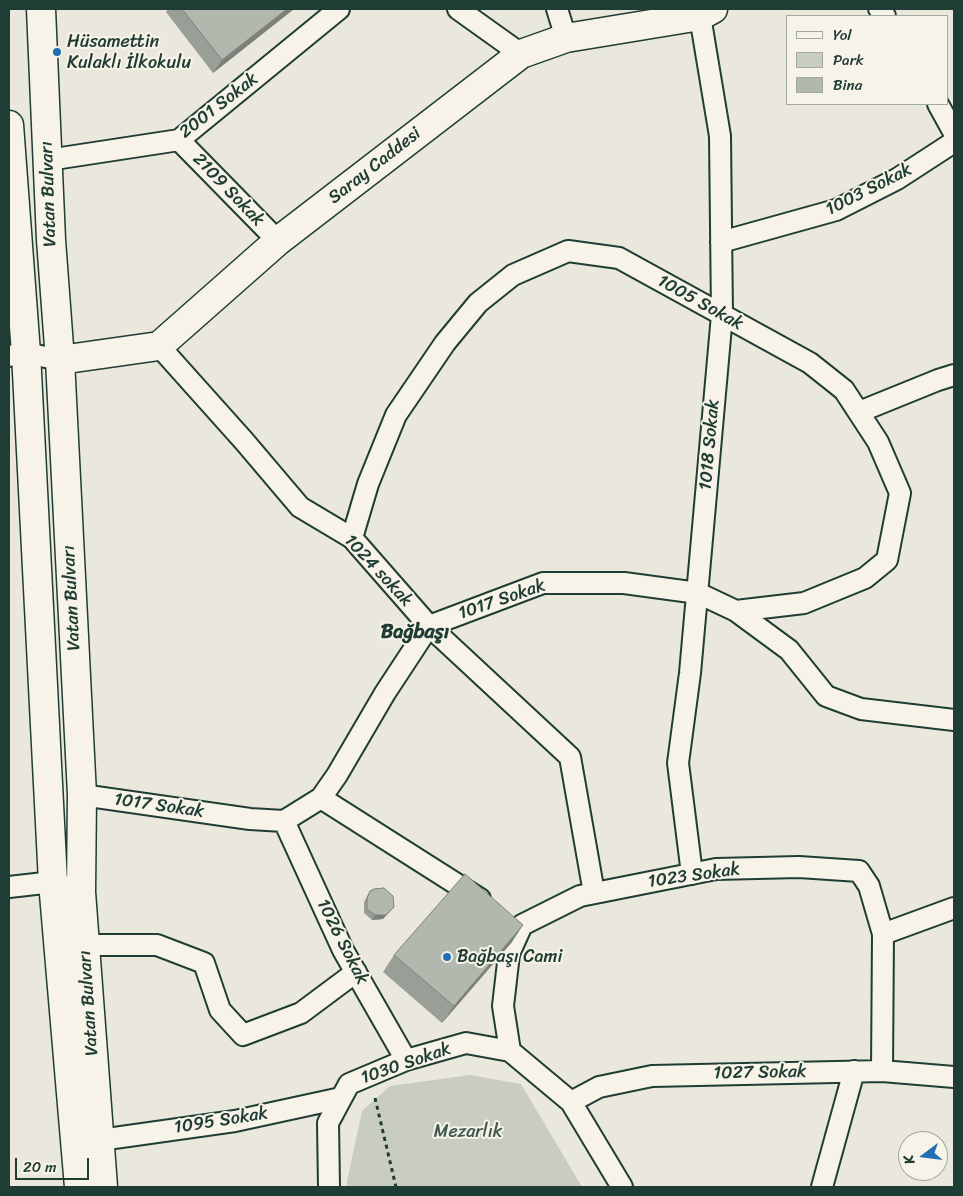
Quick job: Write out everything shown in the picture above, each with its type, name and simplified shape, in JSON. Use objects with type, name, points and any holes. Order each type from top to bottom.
[{"type":"main road","name":"Vatan Bulvarı","points":[[41,9],[51,240],[60,360],[82,795],[81,892],[103,1187]]},
{"type":"main road","name":"Saray Caddesi","points":[[159,346],[278,241],[522,54],[566,38],[704,11]]},
{"type":"main road","name":"Vatan Bulvarı","points":[[9,125],[17,354],[53,882],[79,1187]]},
{"type":"main road","points":[[60,360],[159,346]]},
{"type":"street","name":"2001 Sokak","points":[[48,160],[179,140],[339,9]]},
{"type":"street","points":[[458,9],[522,54]]},
{"type":"street","points":[[557,9],[566,38]]},
{"type":"street","name":"1018 Sokak","points":[[692,874],[678,763],[698,593],[722,315],[720,136],[704,11]]},
{"type":"street","points":[[939,105],[954,133]]},
{"type":"street","name":"2109 Sokak","points":[[179,140],[278,241]]},
{"type":"street","name":"1003 Sokak","points":[[721,242],[836,210],[897,179],[954,142]]},
{"type":"street","name":"1005 Sokak","points":[[352,538],[368,484],[396,415],[445,343],[478,303],[513,275],[568,251],[619,258],[810,363],[844,390],[878,442],[900,493],[887,560],[865,578],[804,603],[736,611]]},
{"type":"street","name":"1024 sokak","points":[[159,346],[300,507],[352,538],[429,626],[570,757],[594,893]]},
{"type":"street","points":[[17,354],[60,360]]},
{"type":"street","points":[[859,412],[954,375]]},
{"type":"street","name":"1017 Sokak","points":[[429,626],[543,583],[624,583],[698,593],[736,611],[789,650],[826,696],[861,710],[954,720]]},
{"type":"street","points":[[284,821],[321,798],[429,626]]},
{"type":"street","name":"1017 Sokak","points":[[82,795],[250,819],[284,821]]},
{"type":"street","points":[[321,798],[508,916],[509,954],[503,1006],[510,1051]]},
{"type":"street","name":"1026 Sokak","points":[[284,821],[344,950],[406,1060]]},
{"type":"street","name":"1023 Sokak","points":[[508,916],[580,896],[716,869],[799,867],[859,871],[869,886],[883,934]]},
{"type":"street","points":[[9,887],[53,882],[81,892]]},
{"type":"street","points":[[882,1071],[883,934],[954,908]]},
{"type":"street","points":[[85,945],[157,945],[204,963],[220,1010],[243,1035],[301,1013],[356,972]]},
{"type":"street","name":"1030 Sokak","points":[[329,1187],[328,1123],[349,1084],[406,1060],[466,1043],[510,1051],[571,1102],[622,1187]]},
{"type":"street","name":"1027 Sokak","points":[[571,1102],[599,1087],[652,1076],[882,1071],[954,1077]]},
{"type":"street","points":[[822,1187],[854,1072]]},
{"type":"street","name":"1095 Sokak","points":[[100,1140],[235,1121],[341,1098]]},
{"type":"path","points":[[370,1075],[396,1187]]},
{"type":"green space","name":"Mezarlık","points":[[470,1075],[521,1084],[582,1187],[347,1187],[362,1111],[390,1086]]},
{"type":"building","points":[[182,9],[287,9],[222,60]]},
{"type":"building","name":"Bağbaşı Cami","points":[[465,874],[523,925],[454,1006],[394,955]]},
{"type":"building","points":[[384,888],[393,896],[394,907],[386,915],[375,915],[367,909],[367,898],[370,891]]},
{"type":"place","name":"Hüsamettin Kulaklı İlkokulu","points":[[57,52]]},
{"type":"place","name":"Bağbaşı Cami","points":[[447,957]]},
{"type":"district","name":"Bağbaşı","points":[[415,633]]}]
